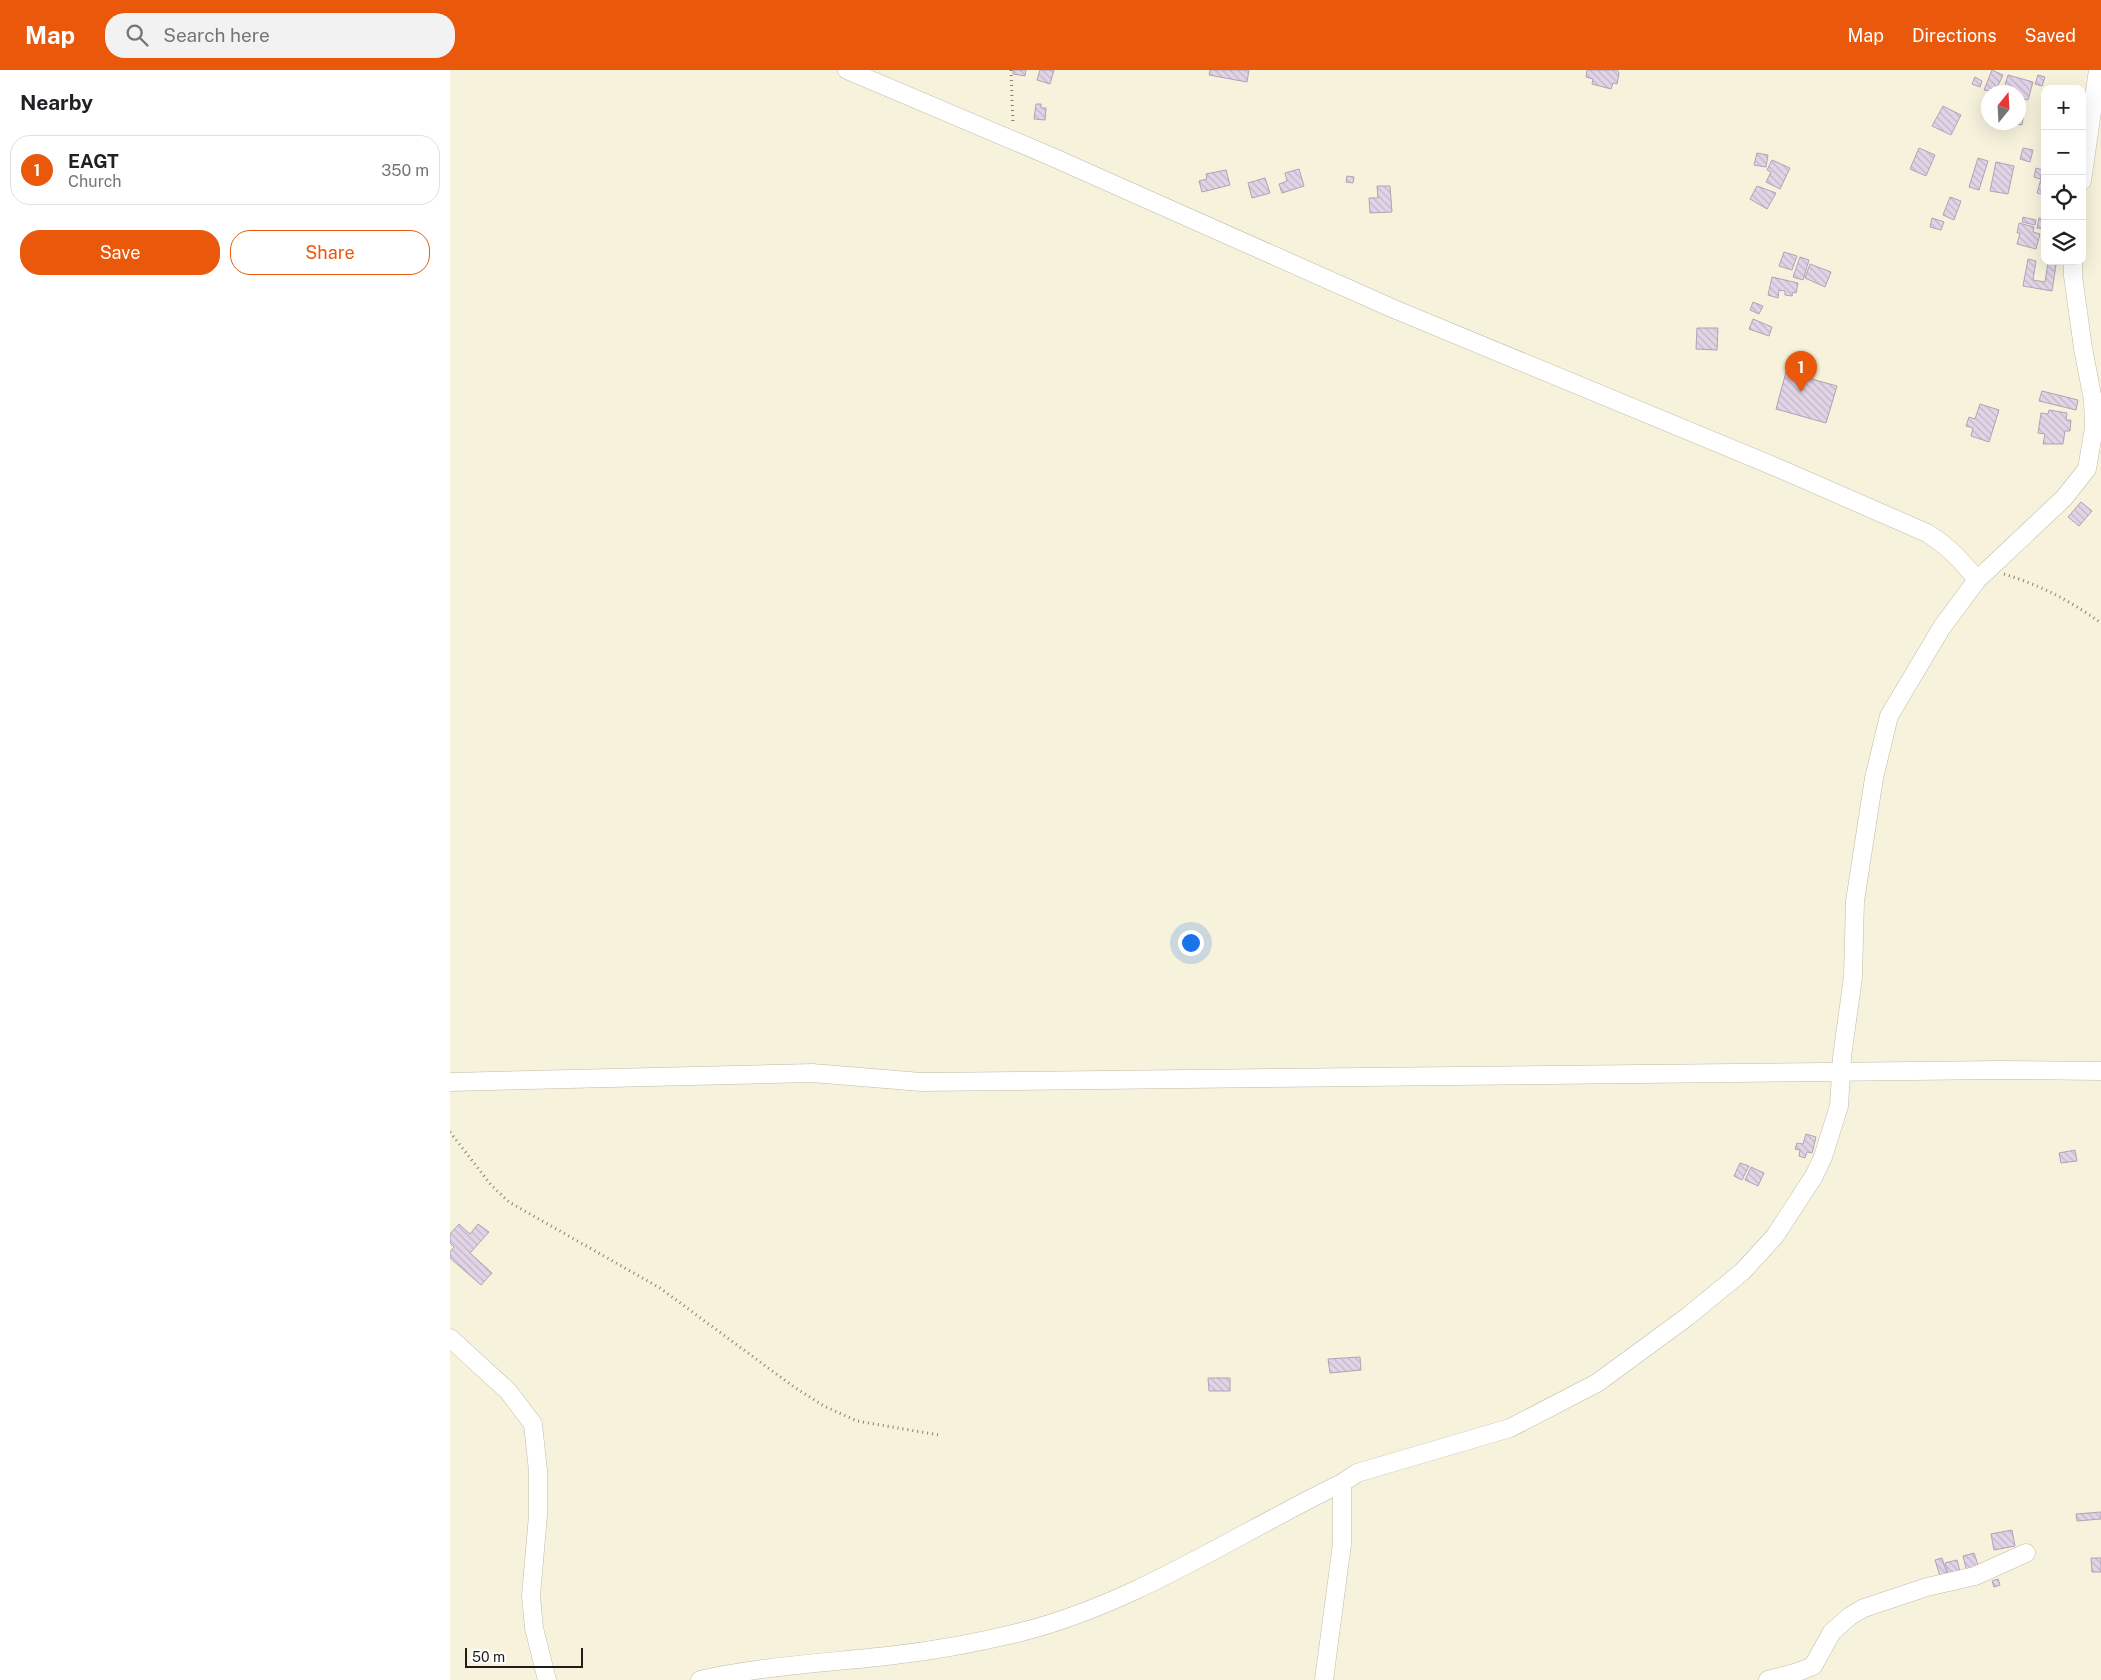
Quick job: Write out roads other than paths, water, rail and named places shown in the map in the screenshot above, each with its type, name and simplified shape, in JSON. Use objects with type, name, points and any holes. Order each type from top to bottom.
[{"type":"street","points":[[847,70],[1014,140],[1367,298],[1778,468],[1927,533],[1983,574]]},
{"type":"street","points":[[2083,175],[2098,70]]},
{"type":"street","points":[[700,1680],[746,1671],[931,1650],[1013,1634],[1065,1619],[1152,1582],[1342,1484],[1358,1473],[1503,1430],[1538,1415],[1597,1383],[1707,1302],[1756,1258],[1775,1236],[1814,1176],[1826,1148],[1839,1106],[1841,1072],[1852,983],[1855,901],[1874,778],[1883,735],[1899,696],[1942,627],[1983,574],[2064,498],[2087,469],[2094,428],[2093,400],[2083,348],[2073,265]]},
{"type":"street","points":[[450,1082],[812,1073],[921,1082],[2101,1071]]},
{"type":"street","points":[[450,1338],[508,1391],[533,1424],[538,1471],[538,1506],[531,1596],[534,1628],[547,1680]]},
{"type":"street","points":[[1324,1680],[1342,1544],[1342,1484]]},
{"type":"street","points":[[1768,1680],[1813,1666],[1832,1632],[1850,1616],[1864,1608],[1919,1590],[1975,1576],[2026,1553]]},
{"type":"place","name":"EAGT","points":[[1801,392]]}]
